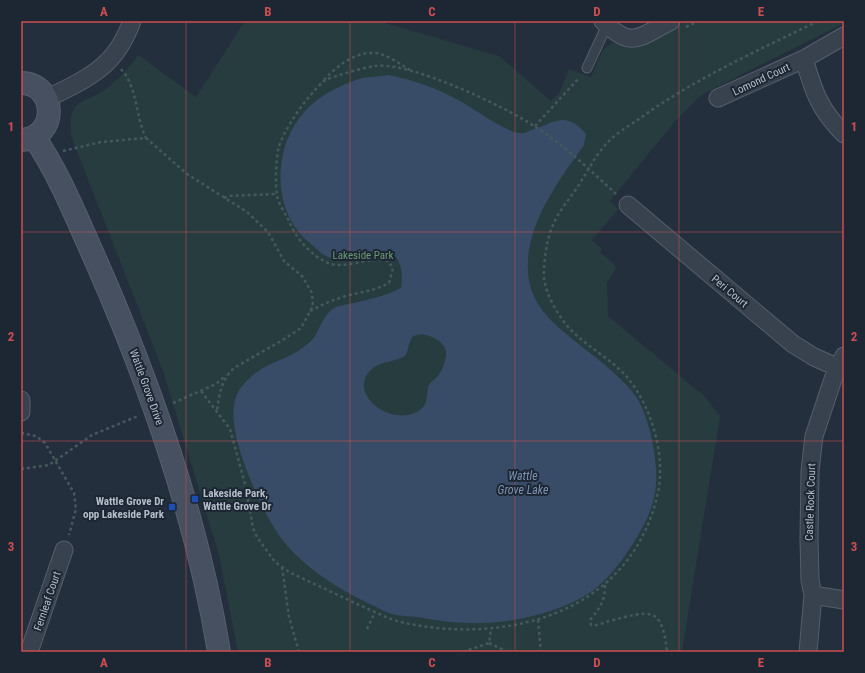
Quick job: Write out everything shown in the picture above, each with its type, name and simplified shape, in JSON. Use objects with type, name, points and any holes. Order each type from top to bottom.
[{"type":"street","points":[[46,99],[89,77],[111,59],[118,52],[132,21]]},
{"type":"street","points":[[605,23],[614,33],[626,39],[643,36],[671,21]]},
{"type":"street","name":"Lomond Court","points":[[718,98],[804,59],[844,36]]},
{"type":"street","name":"Lomond Court","points":[[804,59],[815,94],[829,119],[844,134]]},
{"type":"street","points":[[21,84],[34,86],[46,99],[50,113],[48,120],[40,133],[28,138]]},
{"type":"street","name":"Wattle Grove Drive","points":[[28,138],[48,156],[126,330],[155,410],[183,496],[204,571],[219,652]]},
{"type":"street","name":"Peri Court","points":[[628,205],[793,344],[814,357],[841,362]]},
{"type":"street","name":"Castle Rock Court","points":[[808,652],[813,595],[810,580],[809,539],[810,471],[813,443],[833,379],[841,362]]},
{"type":"street","points":[[21,400],[21,412]]},
{"type":"street","name":"Fernleaf Court","points":[[29,652],[64,550]]},
{"type":"street","points":[[813,595],[844,600]]},
{"type":"lane","points":[[588,68],[605,23]]},
{"type":"path","points":[[683,21],[686,28],[699,21]]},
{"type":"path","points":[[201,391],[230,429],[236,447],[257,537],[275,562],[289,572],[375,612],[403,623],[440,628],[478,630],[492,629],[538,620],[583,600],[605,584],[629,559],[645,531],[658,496],[660,477],[658,449],[650,416],[638,393],[626,377],[572,331],[556,311],[544,278],[548,239],[560,210],[576,190],[588,168],[612,138],[654,108],[703,78],[818,21]]},
{"type":"path","points":[[310,311],[325,303],[348,295],[377,290],[389,284],[393,268],[388,261],[380,259],[345,264],[328,264],[310,251],[295,234],[277,194],[278,149],[294,117],[336,67],[356,56],[375,53],[415,72]]},
{"type":"path","points":[[111,59],[129,78],[135,99],[137,114],[146,138],[187,174],[247,212],[268,232],[284,262],[302,276],[312,294],[313,306],[301,328],[234,368],[216,384],[170,404]]},
{"type":"path","points":[[324,81],[375,66],[390,66],[427,75],[479,98],[535,126],[588,168],[628,205]]},
{"type":"path","points":[[535,126],[588,68]]},
{"type":"path","points":[[48,156],[71,148],[101,142],[146,138]]},
{"type":"path","points":[[224,198],[228,196],[277,194]]},
{"type":"path","points":[[217,412],[220,389],[228,373]]},
{"type":"path","points":[[21,469],[45,466],[56,461],[92,435],[139,415]]},
{"type":"path","points":[[21,433],[36,436],[45,443],[74,494],[76,509],[64,550]]},
{"type":"path","points":[[282,567],[289,617],[299,652]]},
{"type":"path","points":[[605,584],[605,596],[602,605],[590,620],[591,625],[635,614],[652,615],[658,618],[662,624],[667,652]]},
{"type":"path","points":[[367,629],[375,612]]},
{"type":"path","points":[[538,620],[541,652]]},
{"type":"path","points":[[489,643],[492,629]]},
{"type":"path","points":[[463,652],[489,643],[508,652]]},
{"type":"green space","name":"Lakeside Park","points":[[245,21],[378,21],[499,56],[551,101],[559,93],[569,69],[591,77],[603,50],[612,43],[660,35],[687,21],[844,21],[844,23],[703,94],[676,120],[610,201],[618,209],[592,240],[602,249],[600,252],[617,267],[607,282],[608,316],[704,396],[720,416],[682,652],[238,652],[219,555],[163,371],[71,136],[71,123],[74,108],[78,104],[111,85],[124,73],[138,55],[196,97]]},
{"type":"water","name":"Wattle Grove Lake","points":[[389,75],[441,91],[514,132],[524,133],[552,122],[565,120],[578,126],[586,134],[584,145],[562,176],[542,210],[535,228],[530,247],[528,266],[530,285],[540,306],[554,324],[616,375],[638,400],[646,418],[652,441],[656,464],[656,484],[652,507],[646,521],[621,561],[601,584],[583,597],[553,610],[536,615],[520,619],[487,623],[465,623],[401,616],[392,614],[370,604],[333,584],[299,558],[281,538],[257,495],[238,445],[235,431],[234,405],[237,394],[255,373],[272,363],[292,355],[309,343],[315,336],[328,313],[336,307],[378,297],[401,288],[401,270],[399,262],[394,254],[352,259],[336,259],[321,253],[311,244],[298,230],[288,214],[282,197],[280,178],[282,159],[287,141],[295,124],[312,104],[324,95],[345,84],[363,78]],"holes":[[[422,334],[435,338],[445,347],[446,356],[441,371],[429,385],[425,405],[420,410],[408,415],[396,415],[385,412],[367,397],[364,387],[366,377],[373,368],[405,356],[413,336]]]},
{"type":"place","name":"Lakeside Park, Wattle Grove Dr","points":[[195,499]]},
{"type":"place","name":"Wattle Grove Dr opp Lakeside Park","points":[[172,507]]}]
